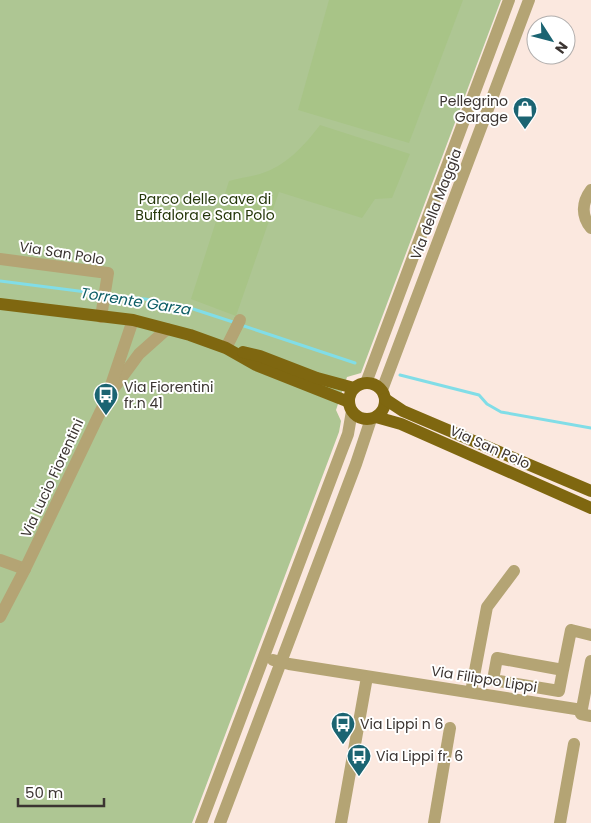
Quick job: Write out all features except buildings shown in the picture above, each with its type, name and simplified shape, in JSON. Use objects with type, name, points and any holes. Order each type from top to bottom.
[{"type":"main road","name":"Via San Polo","points":[[0,304],[133,320],[190,335],[226,348],[260,356],[317,378],[360,385],[374,384],[383,395],[403,411],[591,491]]},
{"type":"main road","name":"Via San Polo","points":[[226,348],[256,365],[350,407],[360,418],[373,418],[401,424],[591,508]]},
{"type":"main road","points":[[350,407],[350,394],[360,385]]},
{"type":"main road","points":[[373,418],[382,412],[383,395]]},
{"type":"street","name":"Via della Maggia","points":[[360,385],[509,0]]},
{"type":"street","name":"Via della Maggia","points":[[383,395],[529,0]]},
{"type":"street","points":[[591,190],[586,196],[584,215],[591,228]]},
{"type":"street","name":"Via San Polo","points":[[0,259],[108,273],[105,302],[101,317]]},
{"type":"street","name":"Via Lucio Fiorentini","points":[[1,611],[25,569],[106,400],[133,320]]},
{"type":"street","points":[[226,348],[237,326]]},
{"type":"street","name":"Via Lucio Fiorentini","points":[[106,400],[139,354],[167,329]]},
{"type":"street","points":[[200,823],[348,434],[350,407]]},
{"type":"street","points":[[220,823],[373,418]]},
{"type":"street","points":[[0,560],[25,569]]},
{"type":"street","points":[[470,692],[487,607],[514,571]]},
{"type":"street","points":[[563,670],[497,658],[493,680],[559,691],[571,630],[591,635]]},
{"type":"street","name":"Via Filippo Lippi","points":[[264,656],[281,663],[470,692],[586,713]]},
{"type":"street","points":[[586,713],[591,661]]},
{"type":"street","points":[[341,823],[367,676]]},
{"type":"street","points":[[434,823],[450,728]]},
{"type":"street","points":[[560,823],[574,744]]},
{"type":"green space","name":"Parco delle cave di Buffalora e San Polo","points":[[0,0],[501,0],[361,373],[347,377],[336,410],[341,421],[339,432],[192,823],[0,823]]},
{"type":"green space","points":[[329,0],[463,0],[409,143],[298,110]]},
{"type":"green space","points":[[320,125],[410,154],[392,198],[375,199],[362,218],[279,192],[236,316],[191,299],[229,181],[260,174],[278,166],[301,148]]},
{"type":"waterway","name":"Torrente Garza","points":[[0,281],[102,294]]},
{"type":"waterway","name":"Torrente Garza","points":[[108,295],[184,306],[236,323]]},
{"type":"waterway","name":"Torrente Garza","points":[[241,325],[355,363]]},
{"type":"waterway","name":"Torrente Garza","points":[[400,375],[479,395],[487,404],[501,412],[591,428]]},
{"type":"place","name":"Pellegrino Garage","points":[[525,130]]},
{"type":"place","name":"Via Fiorentini fr.n 41","points":[[106,416]]},
{"type":"place","name":"Via Lippi n 6","points":[[343,745]]},
{"type":"place","name":"Via Lippi fr. 6","points":[[359,777]]}]
